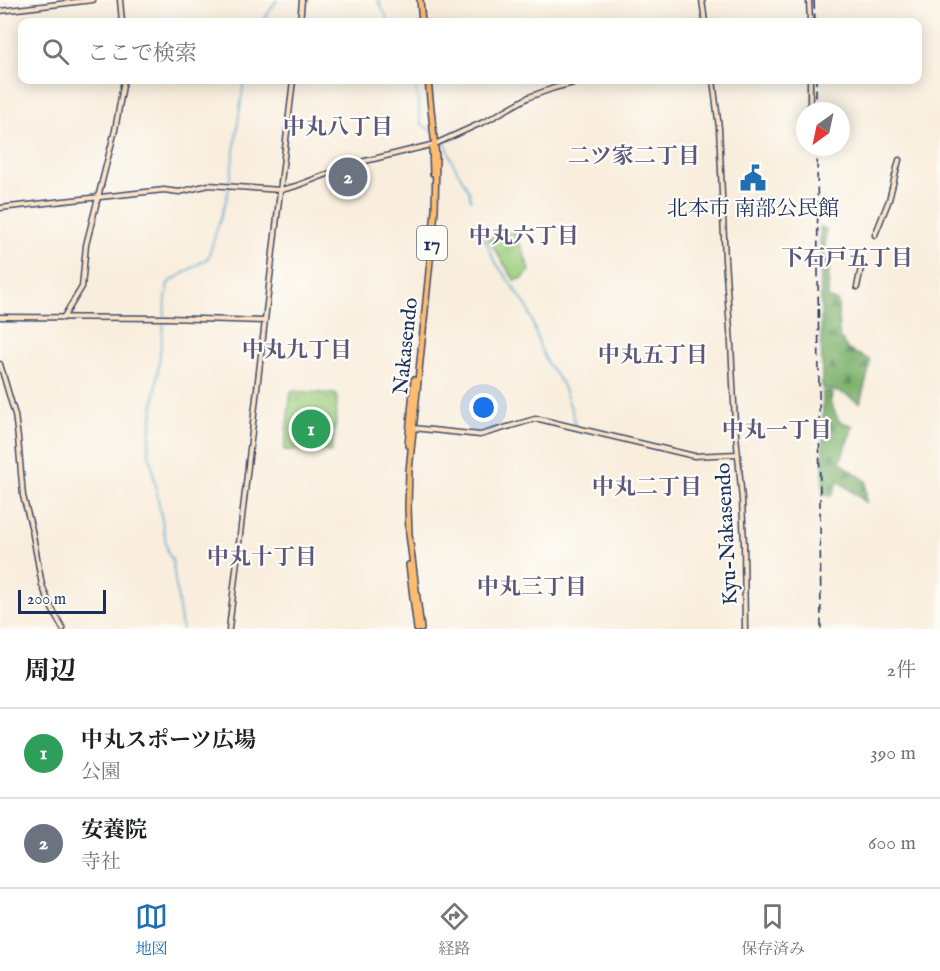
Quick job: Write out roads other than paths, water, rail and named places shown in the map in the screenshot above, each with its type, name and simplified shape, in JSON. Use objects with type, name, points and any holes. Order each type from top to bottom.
[{"type":"highway","points":[[418,0],[420,18]]},
{"type":"highway","name":"Nakasendo","points":[[413,428],[435,211],[436,176],[426,84]]},
{"type":"highway","name":"17","points":[[419,629],[405,523],[405,480],[432,199],[433,145]]},
{"type":"highway","name":"17","points":[[413,428],[408,522],[419,629]]},
{"type":"street","points":[[0,10],[93,0]]},
{"type":"street","points":[[120,0],[122,18]]},
{"type":"street","points":[[300,18],[302,0]]},
{"type":"street","points":[[702,0],[704,18]]},
{"type":"street","points":[[809,0],[810,18]]},
{"type":"street","points":[[63,318],[82,287],[86,245],[115,130],[123,84]]},
{"type":"street","points":[[229,629],[293,84]]},
{"type":"street","points":[[0,208],[164,190],[179,192],[209,185],[281,190],[357,163],[433,145],[488,120],[529,97],[570,84]]},
{"type":"street","name":"Kyu-Nakasendo","points":[[713,84],[719,128],[724,250],[744,544],[745,629]]},
{"type":"street","points":[[810,84],[810,102]]},
{"type":"street","points":[[875,235],[890,200],[898,160]]},
{"type":"street","points":[[857,287],[861,268]]},
{"type":"street","points":[[0,317],[265,321]]},
{"type":"street","points":[[0,364],[15,415],[23,496],[42,585],[63,629]]},
{"type":"street","points":[[413,428],[480,435],[539,419],[694,456],[737,454]]},
{"type":"waterway","points":[[265,18],[277,0]]},
{"type":"waterway","points":[[378,0],[387,18]]},
{"type":"waterway","points":[[164,316],[168,283],[208,258],[228,194],[243,84]]},
{"type":"waterway","points":[[416,84],[421,124],[431,131]]},
{"type":"waterway","points":[[437,136],[446,143],[471,200]]},
{"type":"waterway","points":[[483,235],[494,260],[528,308],[540,347],[547,363],[562,384],[575,425]]},
{"type":"waterway","points":[[164,321],[148,451],[168,554],[172,559],[182,629]]},
{"type":"railway","points":[[814,0],[815,18]]},
{"type":"railway","points":[[816,84],[816,102]]},
{"type":"railway","points":[[817,156],[821,629]]},
{"type":"place","name":"安養院","points":[[348,177]]},
{"type":"place","name":"北本市 南部公民館","points":[[753,178]]},
{"type":"place","name":"中丸スポーツ広場","points":[[311,429]]},
{"type":"district","name":"中丸八丁目","points":[[338,126]]},
{"type":"district","name":"二ツ家二丁目","points":[[634,155]]},
{"type":"district","name":"中丸六丁目","points":[[524,235]]},
{"type":"district","name":"下石戸五丁目","points":[[847,257]]},
{"type":"district","name":"中丸九丁目","points":[[297,349]]},
{"type":"district","name":"中丸五丁目","points":[[653,354]]},
{"type":"district","name":"中丸一丁目","points":[[777,429]]},
{"type":"district","name":"中丸二丁目","points":[[647,486]]},
{"type":"district","name":"中丸十丁目","points":[[262,556]]},
{"type":"district","name":"中丸三丁目","points":[[532,586]]}]
